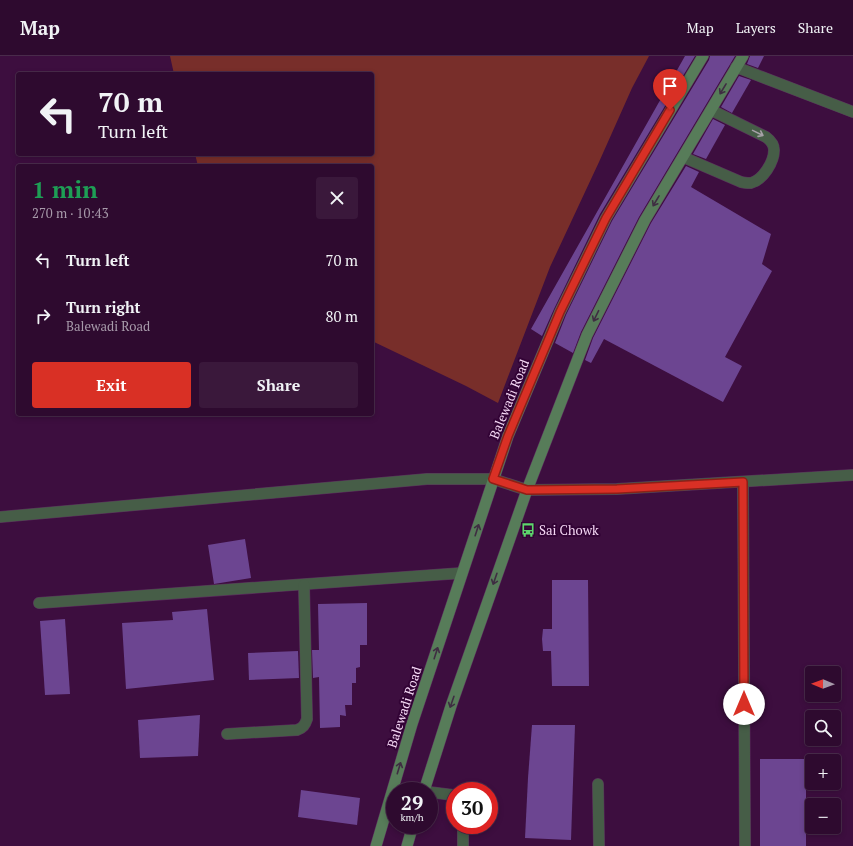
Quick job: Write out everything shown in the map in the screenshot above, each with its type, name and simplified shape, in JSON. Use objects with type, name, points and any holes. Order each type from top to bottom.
[{"type":"main road","name":"Balewadi Road","points":[[376,846],[412,724],[508,436],[560,312],[606,218],[702,56]]},
{"type":"main road","points":[[427,782],[451,706],[527,490],[587,335],[645,220],[743,56]]},
{"type":"main road","points":[[406,846],[410,834]]},
{"type":"street","points":[[736,67],[853,112]]},
{"type":"street","points":[[683,156],[741,182],[750,183],[758,180],[765,174],[772,160],[774,150],[771,141],[766,137],[711,110]]},
{"type":"street","points":[[0,517],[427,479],[493,479],[527,490],[617,489],[853,476]]},
{"type":"street","points":[[743,482],[745,846]]},
{"type":"street","points":[[39,603],[462,573]]},
{"type":"street","points":[[227,734],[297,730],[302,728],[305,724],[307,719],[304,585]]},
{"type":"street","points":[[598,784],[599,846]]},
{"type":"street","points":[[463,834],[463,846]]},
{"type":"shaded area","points":[[170,56],[649,56],[632,88],[550,267],[498,403],[374,342],[374,164],[198,164],[196,156],[374,156],[374,72],[174,72]]},
{"type":"building","points":[[685,56],[695,56],[600,214],[542,336],[531,329]]},
{"type":"building","points":[[710,56],[735,56],[639,217],[581,332],[573,353],[555,343],[566,315],[612,221]]},
{"type":"building","points":[[750,56],[764,56],[758,68],[747,64]]},
{"type":"building","points":[[739,76],[751,80],[732,113],[721,107]]},
{"type":"building","points":[[713,119],[725,125],[706,159],[693,154]]},
{"type":"building","points":[[686,166],[699,172],[691,187],[771,234],[762,264],[772,271],[725,357],[742,366],[723,402],[604,339],[591,363],[585,360],[593,338],[651,223]]},
{"type":"building","points":[[245,539],[251,578],[214,584],[208,545]]},
{"type":"building","points":[[552,580],[588,580],[589,686],[552,686],[551,651],[543,651],[542,639],[543,629],[552,629]]},
{"type":"building","points":[[367,603],[367,645],[360,645],[360,667],[356,668],[356,683],[352,683],[352,705],[345,705],[346,716],[340,715],[340,727],[320,728],[319,677],[313,678],[312,650],[319,650],[318,604]]},
{"type":"building","points":[[207,609],[214,680],[126,689],[122,623],[173,620],[172,612]]},
{"type":"building","points":[[65,619],[70,694],[45,695],[40,621]]},
{"type":"building","points":[[298,651],[299,678],[249,680],[248,653]]},
{"type":"building","points":[[200,715],[198,756],[140,758],[138,720]]},
{"type":"building","points":[[532,725],[575,725],[571,840],[525,838]]},
{"type":"building","points":[[760,759],[805,759],[806,846],[760,846]]},
{"type":"building","points":[[301,790],[360,798],[357,825],[298,817]]},
{"type":"place","name":"Sai Chowk","points":[[528,530]]},
{"type":"route","points":[[670,110],[606,218],[560,312],[508,436],[493,479],[527,490],[617,489],[743,482],[744,704]]}]
